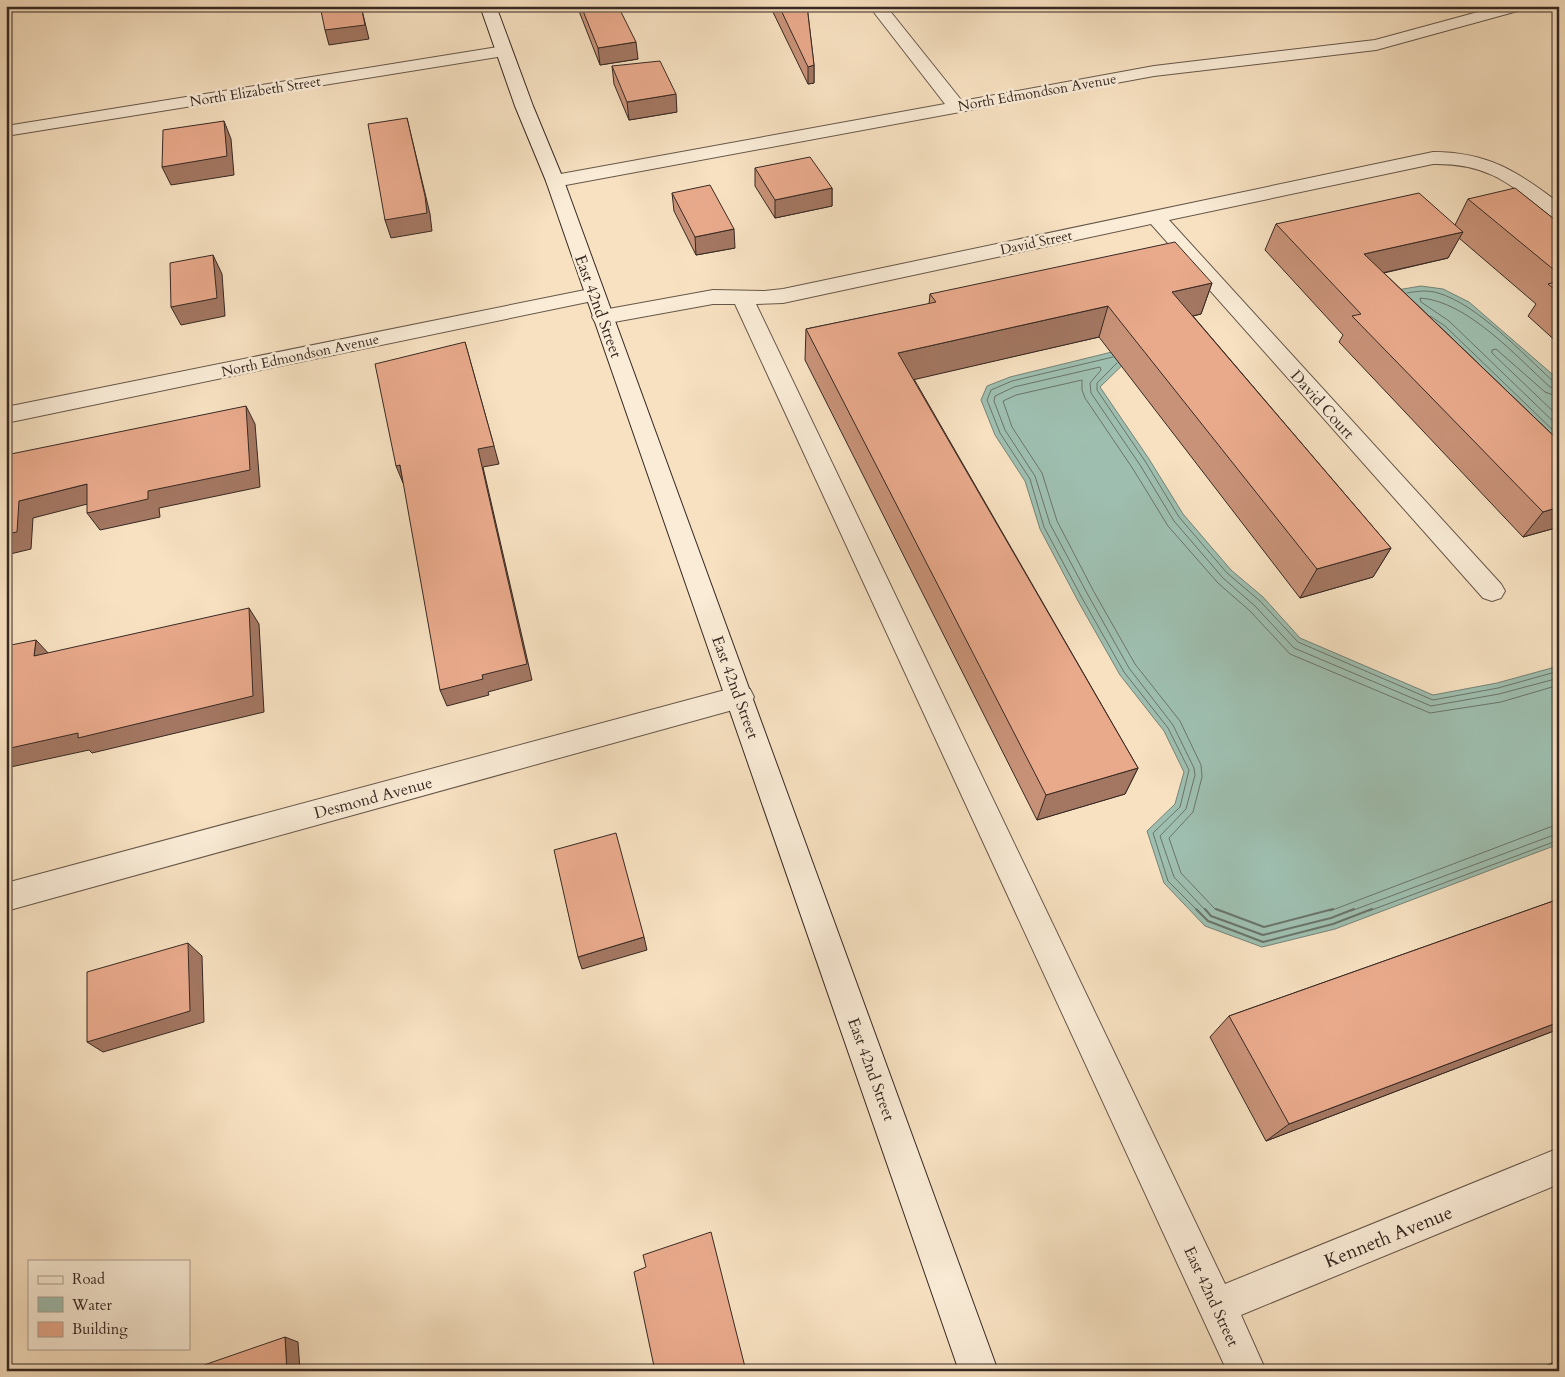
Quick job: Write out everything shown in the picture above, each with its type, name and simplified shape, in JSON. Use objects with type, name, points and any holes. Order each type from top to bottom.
[{"type":"street","name":"East 42nd Street","points":[[488,6],[524,106],[555,181],[979,1371]]},
{"type":"street","points":[[877,6],[957,107]]},
{"type":"street","name":"North Edmondson Avenue","points":[[555,181],[1154,71],[1376,45],[1519,6]]},
{"type":"street","name":"North Elizabeth Street","points":[[6,131],[504,51]]},
{"type":"street","name":"David Street","points":[[599,306],[713,297],[764,298],[783,296],[1425,160],[1447,158],[1469,160],[1486,165],[1512,176],[1559,213]]},
{"type":"street","name":"David Court","points":[[1155,217],[1492,590]]},
{"type":"street","name":"East 42nd Street","points":[[742,298],[1247,1371]]},
{"type":"street","name":"North Edmondson Avenue","points":[[6,415],[599,306]]},
{"type":"street","name":"Desmond Avenue","points":[[6,897],[740,697]]},
{"type":"street","name":"Kenneth Avenue","points":[[1217,1306],[1559,1166]]},
{"type":"water","points":[[1421,286],[1443,289],[1469,302],[1559,380],[1559,443],[1397,290]]},
{"type":"water","points":[[1120,350],[1138,350],[1100,387],[1149,459],[1183,514],[1231,570],[1263,597],[1300,638],[1433,695],[1497,683],[1559,666],[1559,844],[1335,929],[1262,947],[1205,926],[1164,883],[1147,831],[1175,804],[1184,772],[1164,731],[1120,675],[1078,601],[1040,529],[1025,481],[995,435],[981,400],[987,386],[1010,377]]},
{"type":"building","points":[[320,6],[361,6],[365,25],[325,30]]},
{"type":"building","points":[[581,6],[618,6],[636,42],[598,48]]},
{"type":"building","points":[[779,6],[807,6],[814,65],[808,67]]},
{"type":"building","points":[[660,61],[676,94],[627,102],[612,66]]},
{"type":"building","points":[[407,118],[425,196],[427,213],[385,220],[368,124]]},
{"type":"building","points":[[224,121],[227,156],[162,167],[163,130]]},
{"type":"building","points":[[810,157],[832,188],[775,200],[755,168]]},
{"type":"building","points":[[710,185],[734,229],[695,237],[672,193]]},
{"type":"building","points":[[1515,188],[1559,223],[1559,274],[1468,199]]},
{"type":"building","points":[[1419,193],[1463,232],[1364,254],[1559,441],[1559,507],[1543,512],[1352,316],[1361,314],[1276,224]]},
{"type":"building","points":[[1175,242],[1212,283],[1172,292],[1391,548],[1317,569],[1108,306],[898,353],[1138,768],[1046,795],[806,329],[936,302],[930,294]]},
{"type":"building","points":[[213,255],[217,298],[171,307],[170,263]]},
{"type":"building","points":[[1559,281],[1559,293],[1548,284]]},
{"type":"building","points":[[465,342],[494,446],[478,449],[527,664],[482,675],[483,679],[440,690],[400,465],[396,466],[375,364]]},
{"type":"building","points":[[246,406],[250,470],[148,491],[148,499],[87,513],[87,484],[19,501],[17,532],[6,534],[6,455]]},
{"type":"building","points":[[249,608],[253,696],[78,738],[78,733],[6,749],[6,646],[36,640],[34,656]]},
{"type":"building","points":[[616,833],[644,937],[578,957],[554,850]]},
{"type":"building","points":[[1559,899],[1559,1022],[1289,1124],[1229,1016]]},
{"type":"building","points":[[188,943],[190,1011],[87,1042],[87,972]]},
{"type":"building","points":[[711,1232],[746,1371],[655,1371],[634,1272],[646,1267],[643,1255]]},
{"type":"building","points":[[285,1337],[287,1371],[204,1371],[204,1365]]}]
